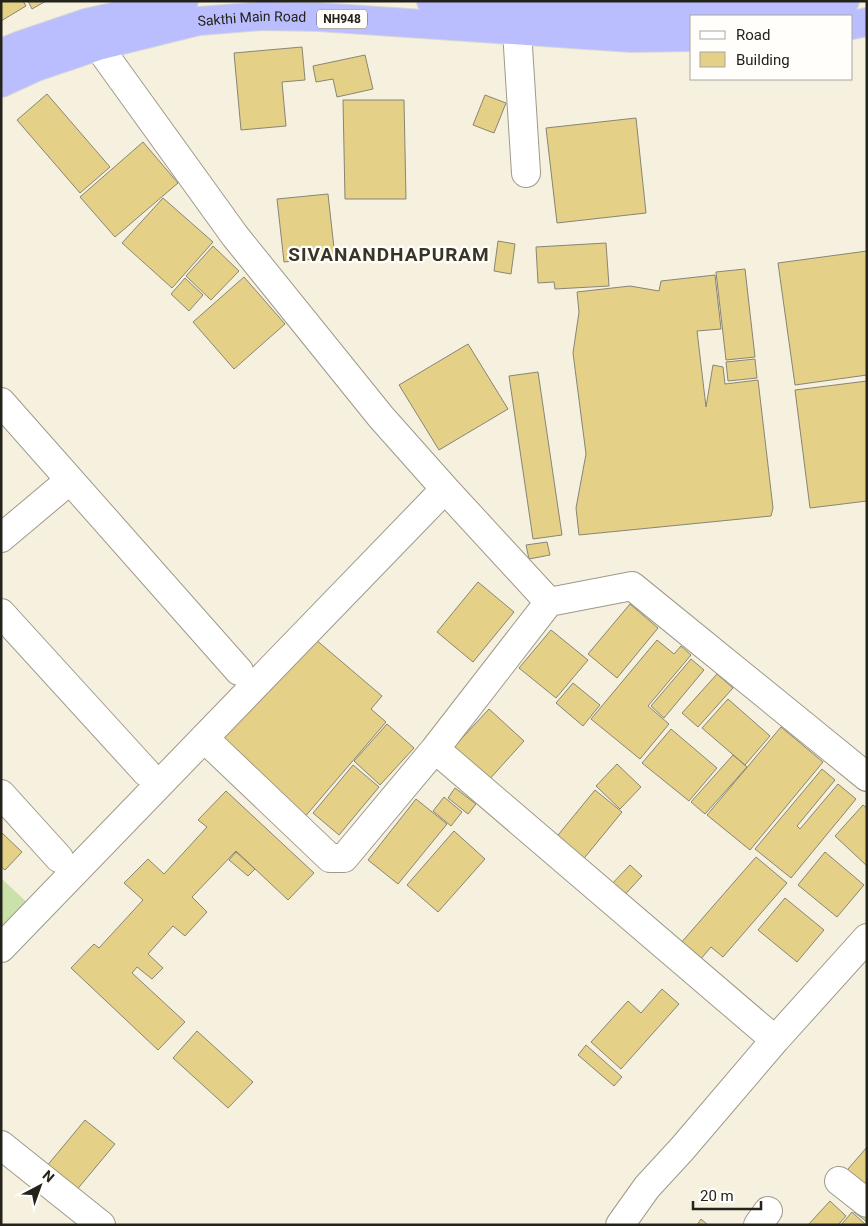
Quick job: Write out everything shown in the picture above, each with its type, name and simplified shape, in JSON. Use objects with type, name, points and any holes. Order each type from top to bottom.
[{"type":"highway","points":[[1,53],[86,23],[184,1]]},
{"type":"highway","points":[[430,1],[660,7],[727,12],[826,5],[845,1]]},
{"type":"highway","name":"Sakthi Main Road","points":[[1,83],[36,67],[98,46],[198,21],[262,16],[319,17],[631,38],[690,37]]},
{"type":"highway","points":[[853,25],[867,22]]},
{"type":"street","points":[[517,31],[526,173]]},
{"type":"street","points":[[98,46],[235,236],[381,417],[549,602]]},
{"type":"street","points":[[1,402],[239,671]]},
{"type":"street","points":[[1,538],[70,480]]},
{"type":"street","points":[[1,948],[444,488]]},
{"type":"street","points":[[204,738],[330,858],[344,858],[435,749],[549,602],[632,586],[867,777]]},
{"type":"street","points":[[1,613],[146,772]]},
{"type":"street","points":[[435,749],[775,1040]]},
{"type":"street","points":[[1,794],[59,858]]},
{"type":"street","points":[[620,1225],[647,1187],[867,938]]},
{"type":"street","points":[[1,1145],[101,1225]]},
{"type":"street","points":[[839,1181],[867,1202]]},
{"type":"green space","points":[[1,878],[32,907],[1,939]]},
{"type":"building","points":[[1,1],[23,1],[26,6],[1,21]]},
{"type":"building","points":[[28,1],[46,1],[32,9]]},
{"type":"building","points":[[302,47],[305,80],[282,82],[286,126],[241,130],[234,53]]},
{"type":"building","points":[[365,55],[373,89],[337,97],[333,79],[316,82],[313,66]]},
{"type":"building","points":[[47,94],[110,167],[80,193],[17,120]]},
{"type":"building","points":[[485,95],[506,103],[494,133],[473,125]]},
{"type":"building","points":[[343,100],[404,100],[406,199],[345,199]]},
{"type":"building","points":[[636,118],[646,213],[557,223],[546,128]]},
{"type":"building","points":[[143,142],[178,183],[115,237],[80,197]]},
{"type":"building","points":[[328,194],[335,257],[284,262],[277,199]]},
{"type":"building","points":[[163,198],[213,242],[172,288],[122,243]]},
{"type":"building","points":[[498,241],[515,244],[511,274],[494,271]]},
{"type":"building","points":[[606,243],[609,286],[555,289],[554,282],[538,283],[536,247]]},
{"type":"building","points":[[213,246],[239,271],[211,300],[186,276]]},
{"type":"building","points":[[867,251],[867,375],[795,385],[778,263]]},
{"type":"building","points":[[745,269],[755,357],[726,360],[716,272]]},
{"type":"building","points":[[715,275],[721,329],[697,331],[706,407],[713,365],[723,367],[725,384],[758,380],[773,508],[771,516],[579,535],[576,508],[586,454],[573,353],[579,312],[577,292],[630,286],[659,291],[661,281]]},
{"type":"building","points":[[244,277],[285,324],[234,369],[193,322]]},
{"type":"building","points":[[185,278],[203,295],[189,311],[171,294]]},
{"type":"building","points":[[468,344],[508,409],[439,450],[399,385]]},
{"type":"building","points":[[755,359],[757,378],[728,381],[726,362]]},
{"type":"building","points":[[538,372],[562,535],[533,539],[509,376]]},
{"type":"building","points":[[867,381],[867,501],[810,508],[795,390]]},
{"type":"building","points":[[547,542],[550,555],[529,559],[526,545]]},
{"type":"building","points":[[478,582],[514,612],[473,662],[437,632]]},
{"type":"building","points":[[630,604],[658,628],[617,678],[588,654]]},
{"type":"building","points":[[551,630],[588,660],[556,698],[519,668]]},
{"type":"building","points":[[308,633],[382,696],[371,709],[386,722],[303,819],[214,742]]},
{"type":"building","points":[[657,640],[674,654],[681,646],[691,655],[648,706],[669,724],[640,759],[591,719]]},
{"type":"building","points":[[691,659],[704,670],[664,718],[651,706]]},
{"type":"building","points":[[717,674],[733,688],[698,727],[682,713]]},
{"type":"building","points":[[573,683],[600,705],[583,726],[556,703]]},
{"type":"building","points":[[728,699],[770,736],[745,765],[702,728]]},
{"type":"building","points":[[489,709],[524,741],[487,782],[451,750]]},
{"type":"building","points":[[387,724],[414,748],[380,785],[354,761]]},
{"type":"building","points":[[781,727],[823,762],[750,850],[707,815]]},
{"type":"building","points":[[671,729],[717,768],[689,801],[642,763]]},
{"type":"building","points":[[733,755],[747,767],[705,814],[691,802]]},
{"type":"building","points":[[617,764],[641,787],[620,809],[596,786]]},
{"type":"building","points":[[353,765],[379,787],[339,835],[313,813]]},
{"type":"building","points":[[822,769],[835,780],[797,826],[800,829],[838,784],[856,799],[791,878],[755,849]]},
{"type":"building","points":[[455,788],[476,804],[468,814],[448,798]]},
{"type":"building","points":[[595,790],[622,812],[581,862],[554,840]]},
{"type":"building","points":[[226,791],[314,873],[288,900],[236,851],[192,897],[207,912],[185,936],[173,926],[148,954],[163,968],[152,979],[137,967],[132,973],[185,1022],[158,1050],[71,968],[94,944],[99,948],[143,900],[124,883],[148,859],[164,874],[207,827],[198,820]]},
{"type":"building","points":[[444,797],[462,812],[451,826],[433,811]]},
{"type":"building","points":[[416,799],[447,824],[398,884],[368,860]]},
{"type":"building","points":[[863,805],[867,808],[867,866],[835,836]]},
{"type":"building","points":[[454,831],[485,859],[438,912],[407,885]]},
{"type":"building","points":[[1,832],[22,852],[5,870],[1,867]]},
{"type":"building","points":[[236,852],[255,869],[248,876],[229,860]]},
{"type":"building","points":[[825,852],[864,885],[837,917],[798,885]]},
{"type":"building","points":[[756,857],[787,883],[723,957],[711,947],[699,961],[680,944]]},
{"type":"building","points":[[630,865],[642,876],[620,900],[608,888]]},
{"type":"building","points":[[785,898],[824,930],[797,962],[758,930]]},
{"type":"building","points":[[662,989],[679,1004],[621,1069],[591,1042],[628,1001],[641,1013]]},
{"type":"building","points":[[197,1031],[253,1082],[228,1108],[173,1058]]},
{"type":"building","points":[[586,1045],[622,1077],[614,1086],[578,1055]]},
{"type":"building","points":[[85,1120],[115,1144],[75,1192],[46,1167]]},
{"type":"building","points":[[867,1147],[867,1196],[842,1176]]},
{"type":"building","points":[[830,1201],[846,1216],[838,1225],[808,1225]]},
{"type":"building","points":[[861,1203],[867,1208],[867,1222],[854,1212]]},
{"type":"building","points":[[852,1212],[866,1225],[841,1225]]},
{"type":"building","points":[[701,1219],[708,1225],[697,1225]]},
{"type":"district","name":"SIVANANDHAPURAM","points":[[389,254]]}]
